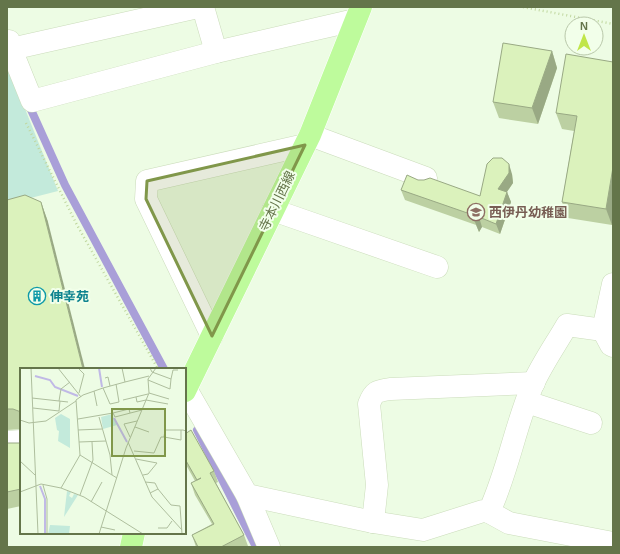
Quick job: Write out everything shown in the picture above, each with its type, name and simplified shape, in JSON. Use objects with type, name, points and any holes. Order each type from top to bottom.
[{"type":"main road","name":"寺本川西線","points":[[186,390],[307,140],[358,14]]},
{"type":"main road","points":[[131,547],[134,534]]},
{"type":"street","points":[[198,7],[9,46],[32,101],[358,14]]},
{"type":"street","points":[[203,7],[216,52]]},
{"type":"street","points":[[212,336],[146,199],[147,181],[307,140],[426,178]]},
{"type":"street","points":[[273,210],[437,267]]},
{"type":"street","points":[[489,512],[496,497],[530,392],[567,325],[608,338],[613,284]]},
{"type":"street","points":[[373,522],[377,485],[369,404],[373,395],[379,391],[391,389],[530,392],[591,423]]},
{"type":"street","points":[[186,390],[247,495],[269,547]]},
{"type":"street","points":[[7,442],[20,441]]},
{"type":"street","points":[[247,495],[373,522],[423,530],[482,511],[489,512],[509,523],[613,543]]},
{"type":"path","points":[[523,7],[613,24]]},
{"type":"path","points":[[24,120],[77,225],[157,368]]},
{"type":"highlighted area","points":[[305,145],[212,336],[146,199],[147,181]]},
{"type":"green space","points":[[7,64],[58,191],[7,204]]},
{"type":"building","points":[[503,43],[552,51],[532,108],[493,102]]},
{"type":"building","points":[[566,56],[578,56],[613,62],[613,167],[606,209],[562,202],[577,116],[556,113]]},
{"type":"building","points":[[493,158],[502,158],[509,164],[509,173],[498,189],[507,192],[496,224],[479,217],[475,222],[476,216],[401,190],[407,175],[418,180],[430,178],[480,196],[487,164]]},
{"type":"building","name":"伸幸苑","points":[[25,195],[41,202],[83,368],[20,368],[20,412],[7,409],[7,200]]},
{"type":"building","points":[[191,430],[214,471],[210,473],[244,535],[221,547],[198,547],[192,535],[214,524],[191,483],[197,480],[186,461],[186,433]]},
{"type":"building","points":[[7,443],[20,443],[20,489],[7,492]]},
{"type":"waterway","points":[[28,103],[65,185],[163,368]]},
{"type":"waterway","points":[[197,430],[256,547]]},
{"type":"place","name":"西伊丹幼稚園","points":[[476,212]]},
{"type":"place","name":"伸幸苑","points":[[37,296]]}]
